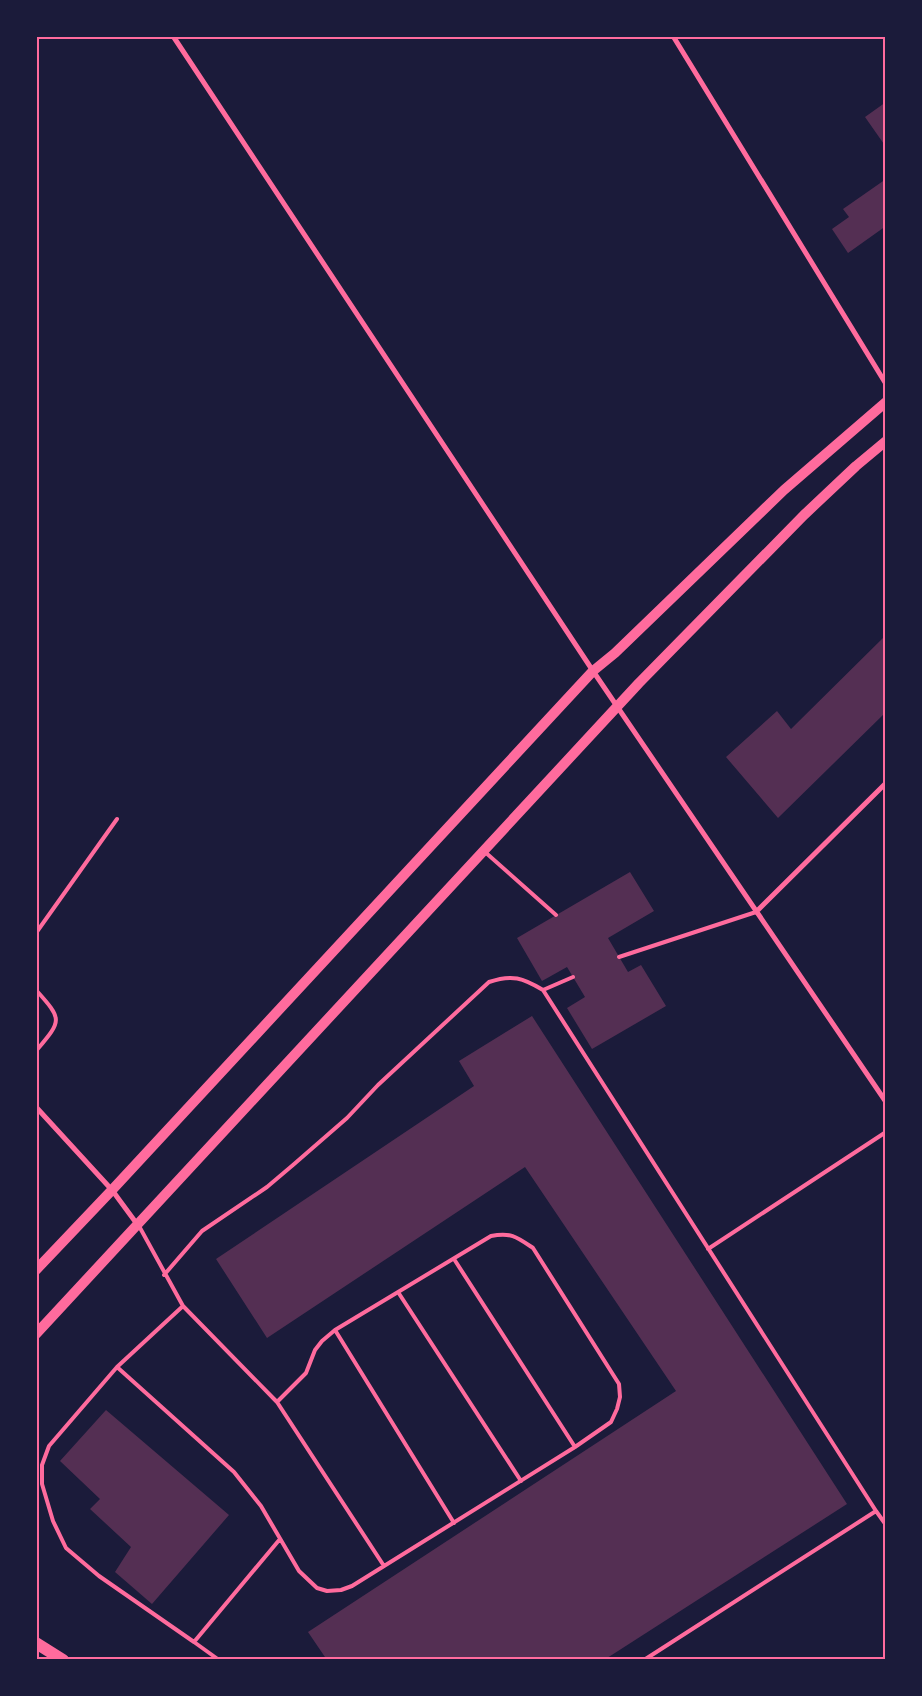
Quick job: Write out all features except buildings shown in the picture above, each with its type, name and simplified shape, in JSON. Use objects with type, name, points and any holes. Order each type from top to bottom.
[{"type":"main road","points":[[36,1270],[593,671],[622,646],[784,490],[886,402]]},
{"type":"main road","points":[[36,1334],[618,706],[804,514],[886,441]]},
{"type":"main road","points":[[36,1643],[63,1660]]},
{"type":"street","points":[[173,36],[593,671],[886,1102]]},
{"type":"street","points":[[674,36],[886,384]]},
{"type":"street","points":[[756,912],[886,783]]},
{"type":"street","points":[[36,1108],[112,1190],[138,1224]]},
{"type":"lane","points":[[36,933],[116,820]]},
{"type":"lane","points":[[484,850],[556,915]]},
{"type":"lane","points":[[619,957],[756,912]]},
{"type":"lane","points":[[164,1275],[202,1231],[267,1187],[300,1159],[347,1118],[378,1085],[489,982],[504,977],[521,979],[543,990],[886,1525]]},
{"type":"lane","points":[[543,990],[573,977]]},
{"type":"lane","points":[[36,990],[53,1009],[57,1020],[56,1026],[36,1050]]},
{"type":"lane","points":[[708,1249],[886,1132]]},
{"type":"lane","points":[[138,1224],[182,1306],[277,1402],[384,1566]]},
{"type":"lane","points":[[118,1367],[234,1472],[261,1506],[299,1570],[317,1588],[327,1591],[352,1586],[575,1448],[611,1422],[618,1409],[620,1397],[619,1384],[532,1248],[515,1236],[502,1234],[491,1236],[335,1330],[315,1350],[306,1373],[277,1402]]},
{"type":"lane","points":[[454,1259],[575,1448]]},
{"type":"lane","points":[[398,1292],[521,1481]]},
{"type":"lane","points":[[182,1306],[118,1367],[48,1446],[42,1465],[42,1484],[53,1521],[66,1548],[99,1576],[219,1660]]},
{"type":"lane","points":[[335,1330],[454,1523]]},
{"type":"lane","points":[[644,1660],[876,1511]]},
{"type":"lane","points":[[194,1642],[280,1539]]}]
